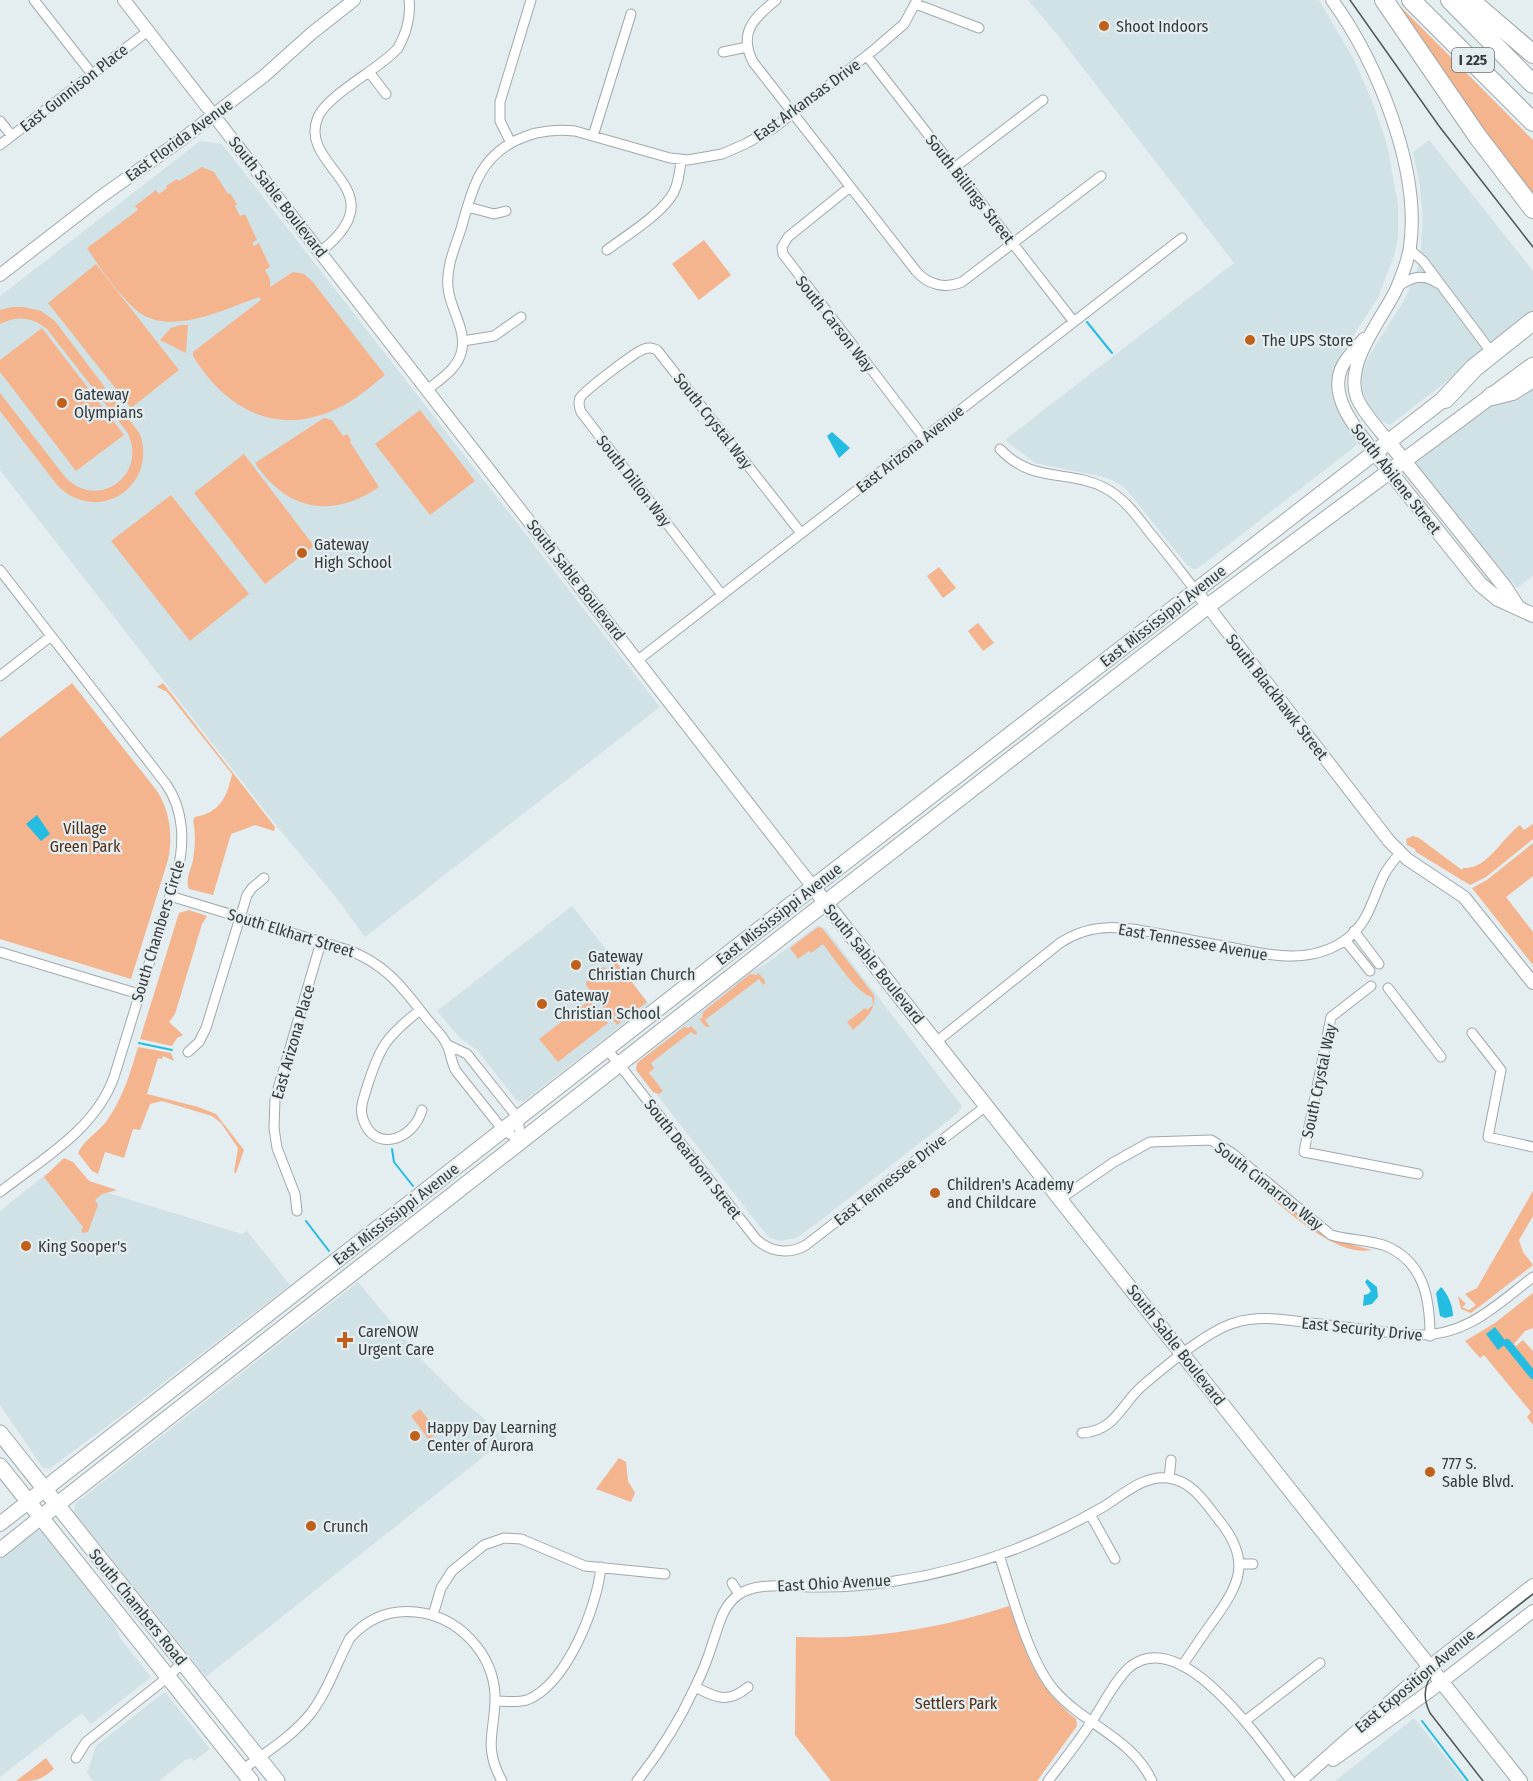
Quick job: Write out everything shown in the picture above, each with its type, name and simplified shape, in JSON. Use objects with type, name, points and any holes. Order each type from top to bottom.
[{"type":"highway","points":[[1384,0],[1466,120],[1533,209]]},
{"type":"highway","name":"I 225","points":[[1411,0],[1533,122]]},
{"type":"highway","name":"I 225","points":[[1450,0],[1533,84]]},
{"type":"highway","points":[[1470,0],[1533,54]]},
{"type":"highway","points":[[1445,399],[1469,372],[1533,321]]},
{"type":"highway","points":[[1492,396],[1512,391],[1533,378]]},
{"type":"main road","name":"East Mississippi Avenue","points":[[0,1524],[813,887],[1533,331]]},
{"type":"main road","name":"East Mississippi Avenue","points":[[0,1550],[825,903],[1208,606],[1533,366]]},
{"type":"main road","name":"South Abilene Street","points":[[1389,442],[1504,586],[1517,606]]},
{"type":"main road","name":"South Abilene Street","points":[[1375,453],[1480,584],[1498,599],[1533,615]]},
{"type":"main road","name":"South Sable Boulevard","points":[[813,887],[1520,1781]]},
{"type":"main road","name":"South Chambers Road","points":[[0,1433],[277,1781]]},
{"type":"main road","name":"South Chambers Road","points":[[0,1466],[247,1776]]},
{"type":"street","points":[[34,0],[92,74]]},
{"type":"street","name":"South Sable Boulevard","points":[[124,0],[813,887]]},
{"type":"street","name":"East Florida Avenue","points":[[0,275],[102,196],[214,115],[354,0]]},
{"type":"street","points":[[320,252],[341,234],[347,223],[351,207],[347,187],[317,143],[315,128],[318,118],[327,105],[394,52],[401,42],[410,13],[409,0]]},
{"type":"street","points":[[511,143],[500,121],[500,102],[531,0]]},
{"type":"street","points":[[776,0],[753,20],[747,34],[747,47],[753,62],[916,271],[933,284],[948,286],[962,282],[1101,176]]},
{"type":"street","name":"South Abilene Street","points":[[1332,0],[1369,62],[1394,126],[1409,194],[1411,218],[1409,249],[1397,289],[1373,329],[1356,371],[1356,393],[1361,405],[1389,442]]},
{"type":"street","name":"East Arkansas Drive","points":[[463,341],[451,306],[448,285],[451,261],[481,172],[489,161],[511,143],[524,136],[552,129],[575,131],[655,155],[681,160],[722,154],[774,128],[867,56],[904,24],[916,2],[979,28]]},
{"type":"street","points":[[593,136],[631,14]]},
{"type":"street","name":"East Gunnison Place","points":[[0,145],[148,31]]},
{"type":"street","points":[[723,52],[747,47]]},
{"type":"street","name":"South Billings Street","points":[[867,56],[1074,322]]},
{"type":"street","points":[[369,72],[386,94]]},
{"type":"street","points":[[954,168],[1043,100]]},
{"type":"street","points":[[0,121],[12,136]]},
{"type":"street","points":[[305,126],[315,128]]},
{"type":"street","points":[[607,250],[669,199],[677,183],[681,160]]},
{"type":"street","name":"South Carson Way","points":[[850,187],[788,237],[782,247],[783,254],[924,438]]},
{"type":"street","points":[[468,207],[494,214],[506,211]]},
{"type":"street","name":"East Arizona Avenue","points":[[638,660],[1182,238]]},
{"type":"street","points":[[1409,249],[1419,256],[1492,353]]},
{"type":"street","points":[[1397,289],[1406,281],[1419,277],[1430,278],[1440,286]]},
{"type":"street","points":[[428,389],[456,365],[463,341],[494,336],[521,317]]},
{"type":"street","name":"South Abilene Street","points":[[1373,329],[1343,364],[1339,381],[1340,395],[1347,413],[1375,453]]},
{"type":"street","name":"South Crystal Way","points":[[612,372],[641,350],[652,348],[657,350],[801,533]]},
{"type":"street","name":"South Dillon Way","points":[[612,372],[582,396],[579,404],[581,412],[723,595]]},
{"type":"street","name":"South Blackhawk Street","points":[[1000,448],[1012,460],[1027,469],[1094,483],[1121,498],[1400,853],[1464,897],[1533,983]]},
{"type":"street","name":"South Chambers Circle","points":[[0,570],[172,794],[180,821],[182,843],[180,862],[170,896],[111,1084],[97,1111],[77,1132],[0,1192]]},
{"type":"street","points":[[0,676],[51,636]]},
{"type":"street","name":"East Tennessee Avenue","points":[[936,1042],[1060,944],[1080,932],[1094,928],[1124,927],[1275,957],[1290,958],[1314,954],[1345,940],[1354,931],[1368,914],[1384,875],[1400,853]]},
{"type":"street","points":[[188,1052],[199,1042],[206,1028],[249,891],[264,878]]},
{"type":"street","name":"South Elkhart Street","points":[[170,896],[358,954],[382,968],[399,984],[448,1045],[467,1054],[518,1118]]},
{"type":"street","points":[[1354,931],[1378,964]]},
{"type":"street","points":[[1345,940],[1370,971]]},
{"type":"street","name":"East Arizona Place","points":[[297,1211],[295,1194],[278,1153],[274,1128],[275,1099],[321,942]]},
{"type":"street","points":[[0,952],[139,994]]},
{"type":"street","name":"South Crystal Way","points":[[1371,986],[1331,1017],[1304,1152],[1418,1174]]},
{"type":"street","points":[[1388,988],[1441,1057]]},
{"type":"street","points":[[420,1010],[398,1027],[383,1045],[375,1062],[361,1112],[371,1132],[391,1139],[408,1133],[415,1126],[422,1110]]},
{"type":"street","points":[[1472,1033],[1501,1070],[1488,1137],[1533,1147]]},
{"type":"street","name":"South Elkhart Street","points":[[448,1045],[450,1060],[456,1071],[503,1130]]},
{"type":"street","name":"South Dearborn Street","points":[[607,1049],[756,1239],[768,1248],[791,1251]]},
{"type":"street","name":"East Tennessee Drive","points":[[791,1251],[801,1248],[812,1240],[986,1106]]},
{"type":"street","points":[[518,1118],[521,1141]]},
{"type":"street","points":[[503,1130],[521,1141]]},
{"type":"street","name":"South Cimarron Way","points":[[1060,1199],[1114,1162],[1150,1142],[1211,1140],[1232,1153],[1331,1235],[1346,1240],[1385,1246],[1412,1264],[1418,1272],[1426,1293],[1430,1312],[1430,1336]]},
{"type":"street","name":"East Security Drive","points":[[1082,1433],[1097,1430],[1117,1417],[1140,1388],[1183,1354],[1221,1328],[1235,1322],[1258,1318],[1430,1336],[1452,1332],[1473,1322],[1533,1277]]},
{"type":"street","points":[[1171,1460],[1169,1478],[1184,1483],[1199,1495],[1231,1536],[1239,1555],[1238,1577],[1231,1596],[1182,1666]]},
{"type":"street","name":"East Ohio Avenue","points":[[739,1594],[763,1586],[821,1587],[881,1583],[941,1572],[999,1555],[1036,1541],[1090,1514],[1142,1482],[1169,1478]]},
{"type":"street","points":[[1090,1514],[1115,1558]]},
{"type":"street","points":[[433,1615],[441,1588],[452,1571],[484,1545],[494,1540],[512,1537],[521,1539],[585,1566],[665,1574]]},
{"type":"street","points":[[999,1555],[1041,1670],[1062,1698],[1132,1752],[1146,1768],[1152,1781]]},
{"type":"street","points":[[1239,1564],[1253,1564]]},
{"type":"street","points":[[495,1701],[529,1699],[566,1665],[599,1586],[601,1567]]},
{"type":"street","points":[[651,1781],[639,1778],[674,1728],[695,1687],[721,1616],[725,1608],[739,1594],[732,1583]]},
{"type":"street","name":"East Exposition Avenue","points":[[1301,1781],[1430,1666],[1533,1585]]},
{"type":"street","points":[[247,1776],[259,1758],[310,1714],[350,1638],[357,1630],[374,1618],[394,1611],[408,1611],[433,1615],[456,1626],[476,1646],[490,1672],[495,1701],[490,1744],[493,1762],[502,1781]]},
{"type":"street","name":"East Exposition Avenue","points":[[1301,1781],[1364,1740],[1533,1611]]},
{"type":"street","points":[[1048,1781],[1092,1722],[1124,1672],[1139,1662],[1156,1658],[1174,1661],[1222,1695],[1292,1781]]},
{"type":"street","points":[[76,1758],[88,1740],[168,1677],[183,1662]]},
{"type":"street","points":[[1245,1721],[1320,1662]]},
{"type":"street","points":[[695,1687],[728,1699],[748,1687]]},
{"type":"shaded area","points":[[1028,0],[1319,0],[1354,60],[1371,98],[1388,149],[1398,204],[1398,237],[1395,253],[1378,298],[1343,351],[1333,373],[1334,398],[1341,417],[1356,439],[1357,445],[1197,569],[1192,569],[1187,565],[1126,489],[1114,481],[1099,476],[1035,463],[1005,440],[1234,263]]},
{"type":"shaded area","points":[[1429,140],[1533,271],[1533,315],[1390,425],[1381,421],[1366,401],[1362,389],[1361,373],[1369,356],[1405,299],[1417,270],[1423,217],[1413,152]]},
{"type":"shaded area","name":"Gateway High School","points":[[200,141],[222,144],[660,707],[365,937],[0,470],[0,296]]},
{"type":"shaded area","points":[[1533,372],[1533,576],[1517,588],[1414,463]]},
{"type":"shaded area","points":[[572,906],[649,1004],[524,1101],[517,1101],[477,1050],[459,1037],[437,1011]]},
{"type":"shaded area","points":[[818,925],[825,928],[962,1106],[958,1113],[816,1224],[796,1238],[780,1241],[770,1238],[765,1233],[636,1068],[638,1062],[749,973],[766,964]]},
{"type":"shaded area","points":[[46,1174],[242,1234],[247,1231],[290,1285],[49,1469],[43,1468],[0,1405],[0,1211]]},
{"type":"shaded area","points":[[358,1282],[426,1364],[465,1403],[486,1420],[485,1422],[507,1438],[206,1677],[74,1512],[76,1503]]},
{"type":"shaded area","points":[[37,1530],[43,1531],[151,1677],[91,1724],[82,1713],[0,1777],[0,1559]]},
{"type":"shaded area","points":[[163,1693],[166,1693],[210,1749],[194,1761],[192,1758],[185,1760],[159,1781],[93,1781],[87,1773],[96,1746]]},
{"type":"shaded area","points":[[1414,1718],[1465,1781],[1335,1781]]},
{"type":"green space","points":[[1400,6],[1533,140],[1533,198],[1397,10]]},
{"type":"green space","points":[[202,167],[214,172],[237,204],[235,206],[240,216],[245,214],[257,240],[252,243],[254,246],[259,243],[270,267],[265,270],[270,279],[270,287],[293,272],[304,274],[312,281],[385,375],[350,402],[314,417],[293,420],[273,419],[254,413],[221,391],[206,375],[193,356],[193,352],[261,300],[259,297],[217,313],[186,321],[156,320],[143,315],[128,303],[87,248],[138,210],[135,206],[156,190],[159,194],[177,179],[179,181]]},
{"type":"green space","points":[[704,240],[731,275],[699,300],[672,264]]},
{"type":"green space","points":[[96,264],[179,370],[131,408],[48,303]]},
{"type":"green space","points":[[24,307],[41,311],[55,321],[140,434],[143,453],[140,470],[132,484],[120,495],[106,501],[89,502],[73,497],[57,485],[0,411],[0,393],[66,478],[79,487],[93,491],[106,489],[126,474],[131,462],[132,447],[127,432],[47,329],[36,322],[19,318],[0,324],[0,310]]},
{"type":"green space","points":[[188,325],[186,353],[160,340],[171,328]]},
{"type":"green space","name":"Gateway Olympians","points":[[42,328],[124,435],[76,471],[0,372],[0,360]]},
{"type":"green space","points":[[420,410],[475,481],[430,515],[375,444]]},
{"type":"green space","points":[[324,418],[332,420],[343,436],[347,434],[379,487],[344,504],[311,505],[296,500],[281,491],[255,463]]},
{"type":"green space","points":[[244,454],[314,546],[265,584],[194,493]]},
{"type":"green space","points":[[171,495],[249,594],[190,641],[111,541]]},
{"type":"green space","points":[[939,567],[956,588],[943,598],[927,576]]},
{"type":"green space","points":[[978,623],[994,643],[983,651],[968,631]]},
{"type":"green space","name":"Village Green Park","points":[[72,683],[157,791],[168,815],[170,842],[168,860],[131,979],[0,939],[0,738]]},
{"type":"green space","points":[[163,683],[275,827],[274,831],[255,825],[231,834],[213,895],[189,889],[188,878],[195,845],[193,821],[195,817],[210,812],[221,803],[232,774],[167,692],[157,687]]},
{"type":"green space","points":[[1533,824],[1533,839],[1486,877],[1470,885],[1416,852],[1407,845],[1406,839],[1413,836],[1419,838],[1462,870],[1487,859],[1520,825],[1524,830]]},
{"type":"green space","points":[[1533,843],[1533,876],[1506,897],[1533,932],[1533,965],[1472,888],[1487,880]]},
{"type":"green space","points":[[189,910],[207,916],[202,924],[175,1014],[169,1022],[183,1035],[177,1038],[172,1046],[140,1039],[179,913]]},
{"type":"green space","points":[[818,927],[822,928],[874,995],[873,1006],[871,1010],[853,1030],[847,1022],[865,1008],[867,1010],[873,1005],[872,997],[852,982],[823,944],[798,959],[790,948]]},
{"type":"green space","points":[[617,963],[647,1002],[617,1025],[586,982],[603,967],[608,969]]},
{"type":"green space","points":[[758,973],[765,983],[763,985],[759,979],[705,1020],[710,1027],[706,1027],[699,1019],[702,1018],[703,1012],[750,974],[757,975]]},
{"type":"green space","points":[[590,1000],[608,1023],[558,1062],[539,1039]]},
{"type":"green space","points":[[691,1026],[697,1032],[696,1035],[691,1032],[651,1063],[654,1068],[649,1073],[663,1091],[659,1094],[653,1092],[636,1070],[637,1063],[684,1027]]},
{"type":"green space","points":[[138,1047],[171,1053],[174,1061],[163,1056],[162,1059],[158,1058],[147,1094],[216,1114],[244,1150],[236,1173],[234,1172],[238,1148],[221,1123],[212,1116],[162,1101],[150,1104],[140,1130],[133,1129],[124,1158],[105,1152],[98,1174],[92,1171],[78,1153],[106,1122],[117,1104]]},
{"type":"green space","points":[[64,1158],[73,1162],[89,1181],[117,1190],[102,1194],[95,1200],[98,1205],[88,1232],[83,1233],[81,1230],[83,1227],[44,1177]]},
{"type":"green space","points":[[1252,1175],[1330,1239],[1372,1250],[1357,1250],[1340,1246],[1324,1237],[1290,1214],[1249,1179]]},
{"type":"green space","points":[[1533,1191],[1533,1216],[1519,1240],[1523,1252],[1533,1265],[1471,1313],[1461,1309],[1458,1296],[1466,1304],[1462,1307],[1469,1310],[1476,1305],[1465,1294],[1477,1288]]},
{"type":"green space","points":[[1533,1293],[1533,1328],[1525,1331],[1514,1344],[1516,1346],[1523,1340],[1533,1351],[1533,1425],[1527,1417],[1531,1412],[1484,1355],[1480,1358],[1465,1341],[1495,1323]]},
{"type":"green space","points":[[420,1409],[438,1432],[429,1440],[411,1416]]},
{"type":"green space","points":[[619,1458],[626,1462],[628,1481],[635,1493],[631,1502],[596,1489]]},
{"type":"green space","name":"Settlers Park","points":[[1009,1606],[1040,1681],[1061,1706],[1076,1719],[1077,1726],[1037,1781],[831,1781],[795,1735],[796,1637],[877,1635],[930,1627]]},
{"type":"green space","points":[[46,1758],[54,1769],[49,1773],[37,1780],[16,1781]]},
{"type":"water","points":[[832,432],[850,448],[839,458],[827,436]]},
{"type":"water","points":[[37,815],[50,834],[41,841],[26,824]]},
{"type":"water","points":[[1367,1279],[1377,1287],[1378,1297],[1372,1304],[1363,1306],[1364,1295],[1371,1291],[1365,1282]]},
{"type":"water","points":[[1441,1287],[1450,1300],[1453,1316],[1445,1318],[1440,1316],[1436,1293]]},
{"type":"water","points":[[1495,1327],[1507,1343],[1498,1350],[1486,1334]]},
{"type":"waterway","points":[[1087,322],[1112,353]]},
{"type":"waterway","points":[[139,1043],[172,1050]]},
{"type":"waterway","points":[[392,1149],[394,1162],[413,1186]]},
{"type":"waterway","points":[[306,1221],[329,1251]]},
{"type":"waterway","points":[[1507,1343],[1533,1375]]},
{"type":"waterway","points":[[1422,1721],[1468,1781]]},
{"type":"tram line","points":[[1350,0],[1439,126],[1533,247]]},
{"type":"tram line","points":[[1483,1781],[1430,1713],[1425,1695],[1427,1684],[1437,1669],[1533,1594]]},
{"type":"place","name":"Shoot Indoors","points":[[1104,26]]},
{"type":"place","name":"The UPS Store","points":[[1250,340]]},
{"type":"place","name":"Gateway Olympians","points":[[62,403]]},
{"type":"place","name":"Gateway High School","points":[[302,553]]},
{"type":"place","name":"Gateway Christian Church","points":[[576,965]]},
{"type":"place","name":"Gateway Christian School","points":[[542,1004]]},
{"type":"place","name":"Children's Academy and Childcare","points":[[935,1193]]},
{"type":"place","name":"King Sooper's","points":[[26,1246]]},
{"type":"place","name":"CareNOW Urgent Care","points":[[345,1340]]},
{"type":"place","name":"Happy Day Learning Center of Aurora","points":[[415,1436]]},
{"type":"place","name":"777 S. Sable Blvd.","points":[[1430,1472]]},
{"type":"place","name":"Crunch","points":[[311,1526]]}]
